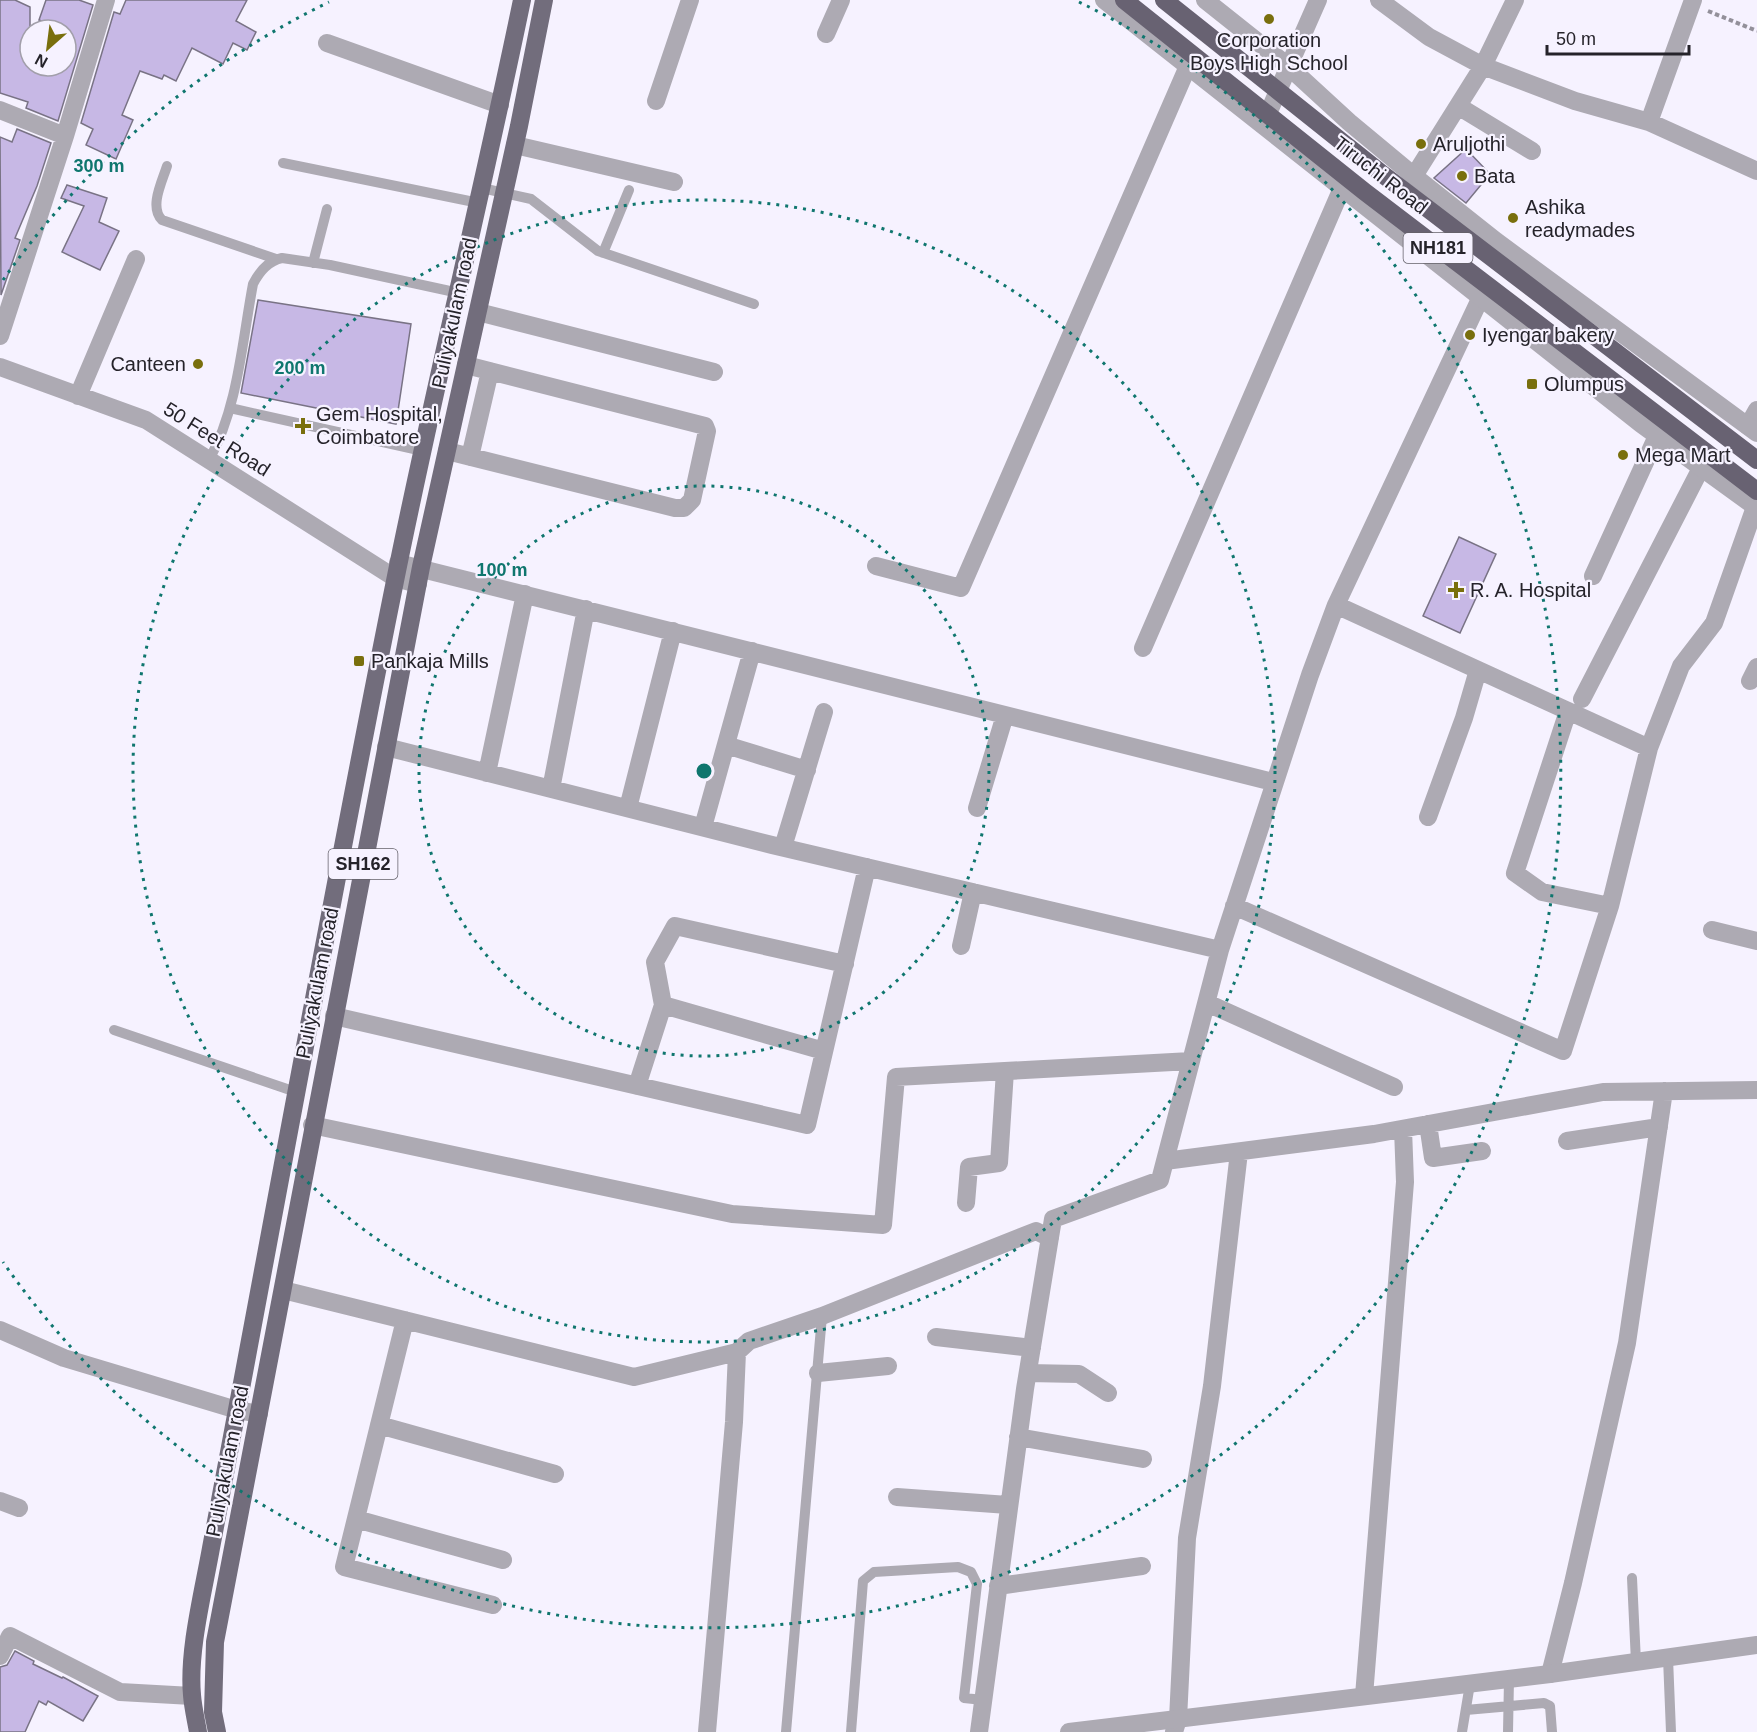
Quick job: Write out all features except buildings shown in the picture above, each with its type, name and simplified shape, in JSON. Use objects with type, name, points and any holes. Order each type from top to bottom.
[{"type":"highway","name":"Tiruchi Road","points":[[1124,0],[1756,502]]},
{"type":"highway","name":"Tiruchi Road","points":[[1164,0],[1381,173],[1757,460]]},
{"type":"main road","name":"Puliyakulam road","points":[[198,1732],[192,1696],[196,1625],[397,571],[501,105],[522,0]]},
{"type":"main road","name":"Puliyakulam road","points":[[217,1732],[213,1712],[215,1642],[283,1290],[312,1125],[419,576],[504,194],[544,0]]},
{"type":"street","points":[[0,336],[66,136],[106,0]]},
{"type":"street","points":[[656,101],[690,0]]},
{"type":"street","points":[[826,34],[841,0]]},
{"type":"street","points":[[1104,0],[1480,299],[1657,436],[1701,468],[1756,502],[1714,623],[1681,666],[1649,748],[1610,906],[1563,1051],[1234,906]]},
{"type":"street","points":[[1205,0],[1288,66],[1349,122],[1414,176],[1496,241],[1753,430],[1757,410]]},
{"type":"street","points":[[1263,125],[1318,0]]},
{"type":"street","points":[[1380,0],[1429,37],[1483,66],[1575,101],[1649,122],[1757,171]]},
{"type":"street","points":[[1414,176],[1483,66],[1515,0]]},
{"type":"street","points":[[1649,122],[1692,2]]},
{"type":"street","points":[[327,43],[501,105]]},
{"type":"street","points":[[876,566],[961,588],[1188,66]]},
{"type":"street","points":[[1458,106],[1532,151]]},
{"type":"street","points":[[0,110],[66,136]]},
{"type":"street","points":[[514,145],[674,182]]},
{"type":"street","points":[[1143,648],[1342,188]]},
{"type":"street","points":[[78,396],[136,259]]},
{"type":"street","points":[[979,1732],[1008,1504],[1053,1219],[1160,1180],[1234,906],[1310,675],[1336,605],[1480,299]]},
{"type":"street","points":[[478,312],[714,372]]},
{"type":"street","points":[[447,451],[675,508],[684,507],[692,500],[707,431],[705,426],[466,365]]},
{"type":"street","name":"50 Feet Road","points":[[0,367],[146,420],[397,571],[525,594],[1273,783]]},
{"type":"street","points":[[470,457],[490,371]]},
{"type":"street","points":[[1593,576],[1657,436]]},
{"type":"street","points":[[1610,906],[1542,892],[1515,873],[1575,705],[1701,468]]},
{"type":"street","points":[[487,773],[525,594]]},
{"type":"street","points":[[1336,605],[1478,670],[1575,705],[1649,748]]},
{"type":"street","points":[[550,789],[586,609]]},
{"type":"street","points":[[628,808],[673,631]]},
{"type":"street","points":[[703,827],[752,651]]},
{"type":"street","points":[[1428,817],[1464,718],[1478,670]]},
{"type":"street","points":[[783,847],[824,712]]},
{"type":"street","points":[[977,808],[1005,715]]},
{"type":"street","points":[[726,745],[807,770]]},
{"type":"street","points":[[386,747],[783,847],[1221,950]]},
{"type":"street","points":[[334,1016],[807,1125],[867,867]]},
{"type":"street","points":[[962,946],[973,892]]},
{"type":"street","points":[[637,1086],[663,1005],[655,963],[675,926],[845,964]]},
{"type":"street","points":[[1712,930],[1757,941]]},
{"type":"street","points":[[1207,1003],[1394,1087]]},
{"type":"street","points":[[663,1005],[824,1051]]},
{"type":"street","points":[[312,1125],[732,1214],[883,1225],[896,1077],[1191,1061]]},
{"type":"street","points":[[966,1203],[969,1167],[999,1162],[1005,1071]]},
{"type":"street","points":[[1165,1161],[1403,1129],[1603,1092],[1757,1090]]},
{"type":"street","points":[[1550,1674],[1627,1343],[1664,1091]]},
{"type":"street","points":[[1428,1124],[1433,1158],[1482,1151]]},
{"type":"street","points":[[1567,1141],[1659,1127]]},
{"type":"street","points":[[1364,1696],[1405,1182],[1403,1129]]},
{"type":"street","points":[[1176,1725],[1187,1538],[1212,1386],[1239,1152]]},
{"type":"street","points":[[283,1290],[634,1377],[737,1352],[749,1341],[822,1316],[1036,1231],[1050,1238]]},
{"type":"street","points":[[405,1320],[344,1567],[493,1605]]},
{"type":"street","points":[[0,1330],[64,1358],[237,1410],[259,1414]]},
{"type":"street","points":[[936,1337],[1032,1348]]},
{"type":"street","points":[[707,1732],[734,1422],[737,1352]]},
{"type":"street","points":[[818,1373],[888,1366]]},
{"type":"street","points":[[1028,1373],[1079,1374],[1108,1393]]},
{"type":"street","points":[[379,1425],[555,1474]]},
{"type":"street","points":[[1018,1437],[1143,1459]]},
{"type":"street","points":[[897,1497],[1008,1504]]},
{"type":"street","points":[[0,1501],[19,1508]]},
{"type":"street","points":[[356,1519],[503,1560]]},
{"type":"street","points":[[998,1586],[1142,1566]]},
{"type":"street","points":[[0,1656],[10,1636],[120,1692],[192,1696]]},
{"type":"street","points":[[1069,1732],[1176,1725],[1364,1696],[1550,1674],[1757,1645]]},
{"type":"lane","points":[[283,163],[481,196],[504,194],[531,199],[593,249],[754,304]]},
{"type":"lane","points":[[167,166],[156,206],[156,215],[162,220],[276,259],[313,263],[459,292]]},
{"type":"lane","points":[[603,253],[629,190]]},
{"type":"lane","points":[[313,263],[327,209]]},
{"type":"lane","points":[[209,460],[217,447],[231,408],[253,284],[260,272],[276,259]]},
{"type":"lane","points":[[231,408],[423,451]]},
{"type":"lane","points":[[114,1030],[297,1092]]},
{"type":"lane","points":[[786,1732],[822,1316]]},
{"type":"lane","points":[[851,1732],[863,1581],[874,1572],[958,1567],[971,1572],[977,1584],[964,1698],[983,1700]]},
{"type":"lane","points":[[1632,1578],[1636,1662]]},
{"type":"lane","points":[[1668,1658],[1671,1732]]},
{"type":"lane","points":[[1508,1732],[1509,1679]]},
{"type":"lane","points":[[1462,1732],[1470,1684]]},
{"type":"lane","points":[[1466,1710],[1544,1703],[1550,1706],[1552,1732]]},
{"type":"path","points":[[1692,2],[1757,31]]},
{"type":"place","name":"Corporation Boys High School","points":[[1269,19]]},
{"type":"place","name":"Aruljothi","points":[[1421,144]]},
{"type":"place","name":"Bata","points":[[1462,176]]},
{"type":"place","name":"Ashika readymades","points":[[1513,218]]},
{"type":"place","name":"Iyengar bakery","points":[[1470,335]]},
{"type":"place","name":"Canteen","points":[[198,364]]},
{"type":"place","name":"Olumpus","points":[[1532,384]]},
{"type":"place","name":"Gem Hospital, Coimbatore","points":[[303,426]]},
{"type":"place","name":"Mega Mart","points":[[1623,455]]},
{"type":"place","name":"R. A. Hospital","points":[[1456,590]]},
{"type":"place","name":"Pankaja Mills","points":[[359,661]]}]
